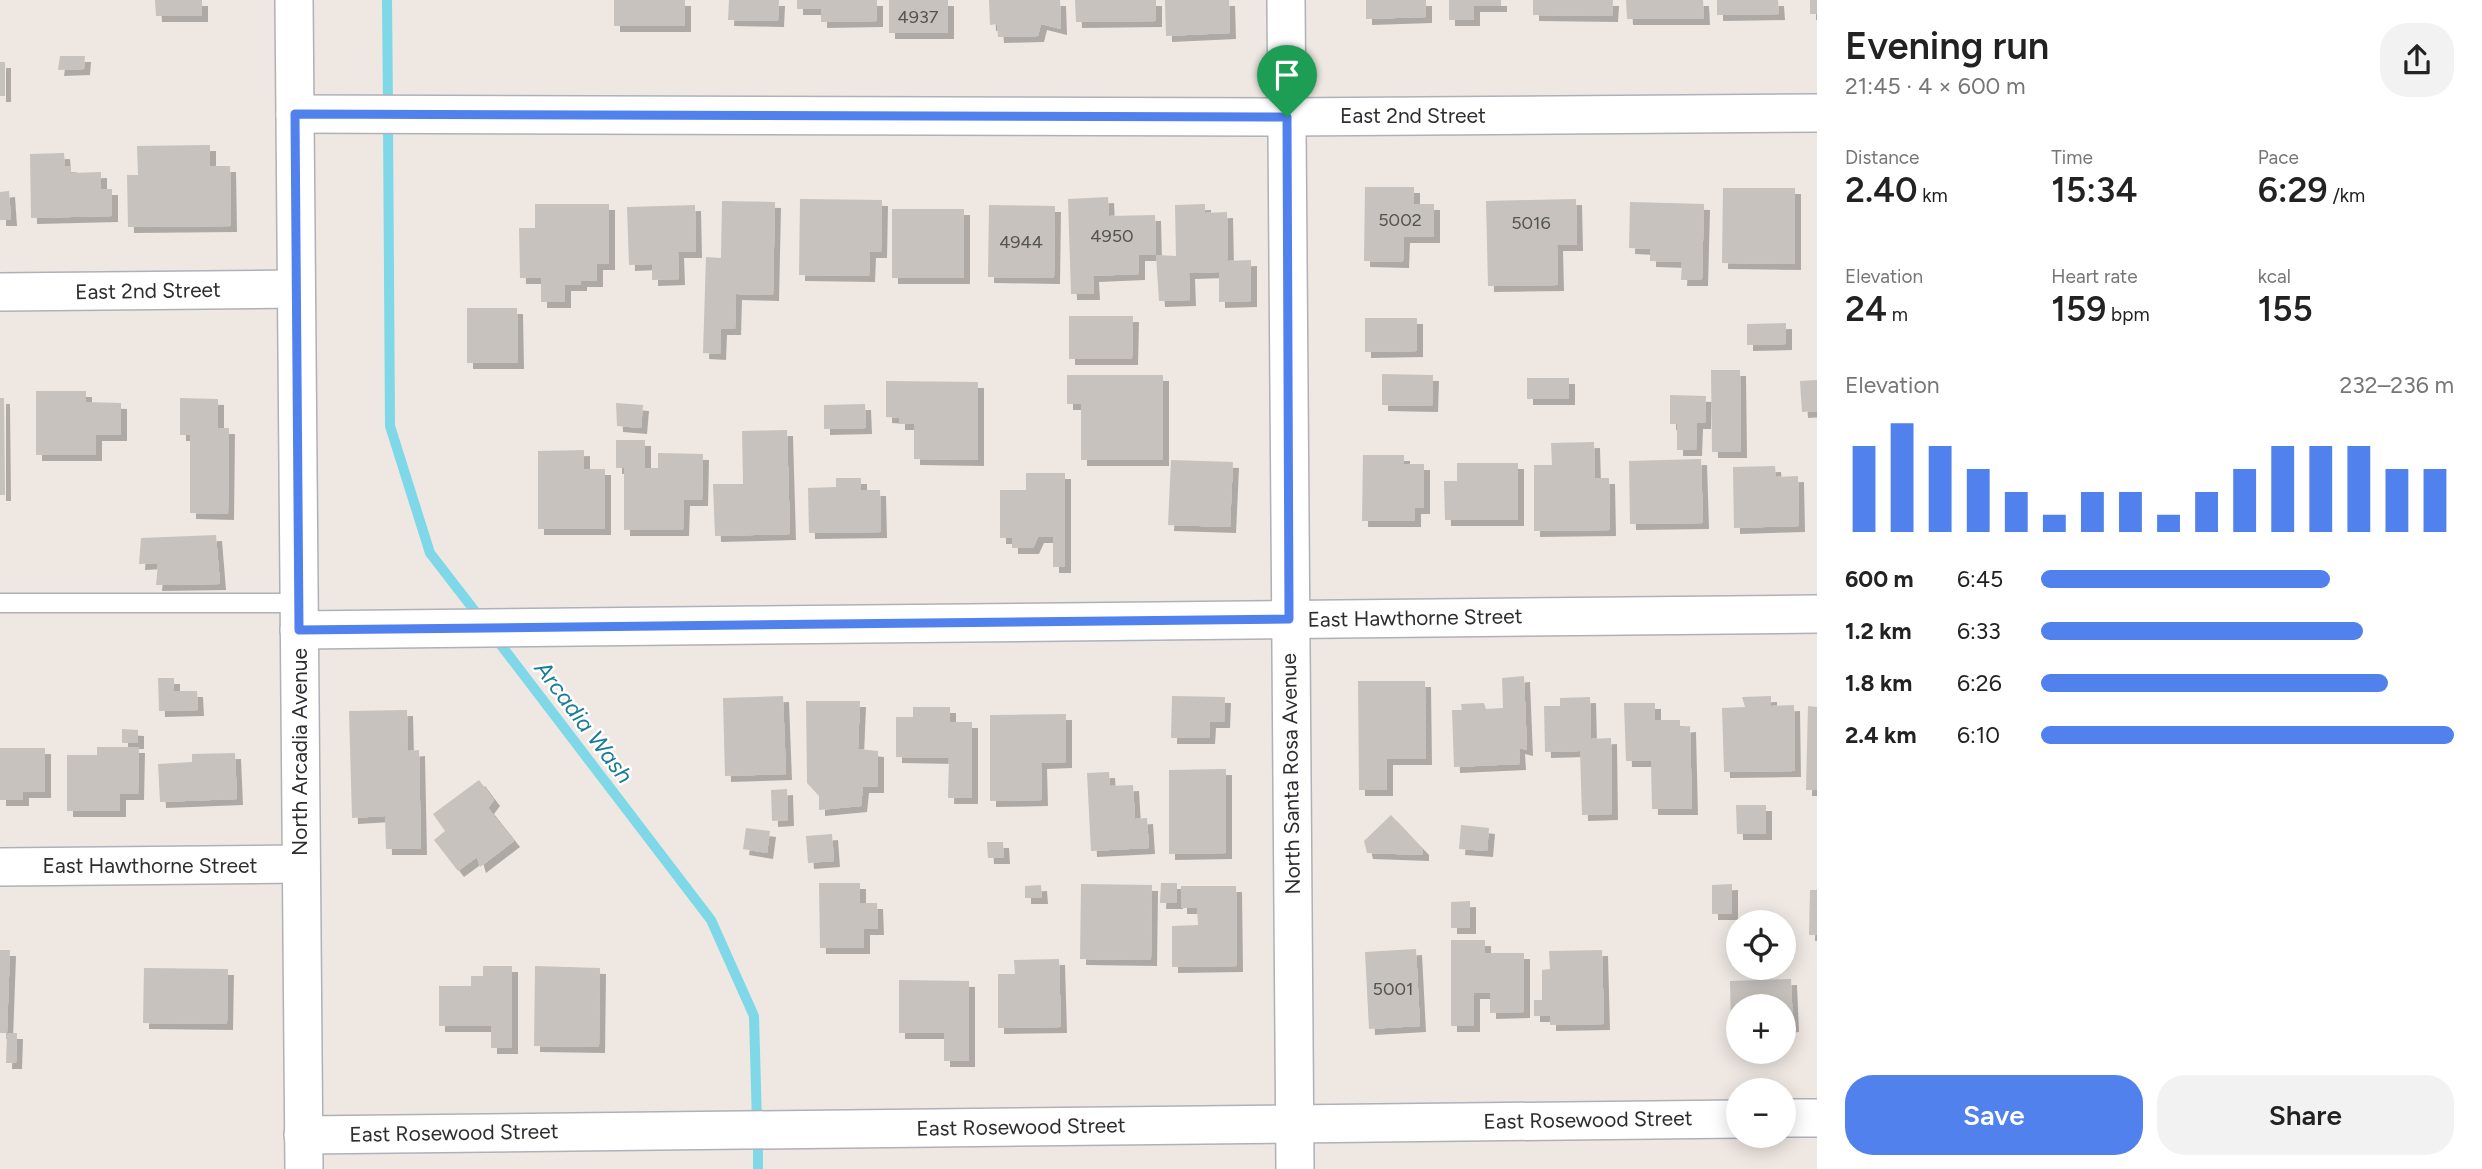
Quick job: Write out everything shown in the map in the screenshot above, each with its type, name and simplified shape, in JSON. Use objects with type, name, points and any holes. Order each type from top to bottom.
[{"type":"street","name":"North Arcadia Avenue","points":[[294,0],[303,1152]]},
{"type":"street","name":"North Santa Rosa Avenue","points":[[1286,0],[1295,1169]]},
{"type":"street","name":"East 2nd Street","points":[[295,114],[1287,117],[1817,113]]},
{"type":"street","name":"East 2nd Street","points":[[0,292],[296,289]]},
{"type":"street","name":"East Hawthorne Street","points":[[299,616],[1289,619],[1817,614]]},
{"type":"street","name":"East Hawthorne Street","points":[[0,867],[301,864]]},
{"type":"street","points":[[1796,1118],[1817,1118]]},
{"type":"street","name":"East Rosewood Street","points":[[303,1152],[1295,1123],[1726,1119]]},
{"type":"lane","points":[[0,603],[299,616]]},
{"type":"building","points":[[155,0],[202,0],[202,16],[156,16]]},
{"type":"building","points":[[614,0],[685,0],[685,26],[614,26]]},
{"type":"building","points":[[729,0],[779,0],[778,21],[728,20]]},
{"type":"building","points":[[797,0],[877,0],[877,21],[821,22],[821,9],[797,9]]},
{"type":"building","points":[[889,0],[948,0],[948,33],[889,33]]},
{"type":"building","points":[[989,0],[1060,0],[1061,29],[1041,24],[1038,36],[998,37],[997,24],[990,25]]},
{"type":"building","points":[[1075,0],[1156,0],[1156,21],[1076,22]]},
{"type":"building","points":[[1165,0],[1229,0],[1230,33],[1166,36]]},
{"type":"building","points":[[1366,0],[1426,0],[1426,17],[1366,19]]},
{"type":"building","points":[[1449,0],[1501,0],[1501,6],[1474,6],[1474,20],[1449,20]]},
{"type":"building","points":[[1533,0],[1613,0],[1612,16],[1533,15]]},
{"type":"building","points":[[1626,0],[1703,0],[1704,19],[1627,19]]},
{"type":"building","points":[[1717,0],[1778,0],[1779,14],[1717,15]]},
{"type":"building","points":[[1810,0],[1817,0],[1817,14],[1810,14]]},
{"type":"building","points":[[60,56],[85,56],[84,69],[58,70]]},
{"type":"building","points":[[0,62],[5,62],[5,96],[0,96]]},
{"type":"building","points":[[210,145],[210,166],[230,166],[231,226],[128,227],[127,175],[138,175],[137,146]]},
{"type":"building","points":[[64,153],[65,166],[71,166],[71,173],[101,172],[101,189],[112,189],[112,216],[31,218],[30,154]]},
{"type":"building","points":[[1365,187],[1414,187],[1414,204],[1434,204],[1434,237],[1404,237],[1403,262],[1364,261]]},
{"type":"building","points":[[1723,188],[1795,188],[1795,264],[1722,263]]},
{"type":"building","points":[[9,191],[11,220],[0,220],[0,192]]},
{"type":"building","points":[[1108,197],[1109,216],[1155,215],[1156,255],[1139,255],[1139,274],[1093,276],[1094,294],[1071,294],[1068,199]]},
{"type":"building","points":[[800,199],[882,200],[881,252],[870,252],[869,276],[799,275]]},
{"type":"building","points":[[1576,199],[1577,245],[1557,245],[1558,285],[1488,286],[1486,201]]},
{"type":"building","points":[[722,201],[775,202],[773,295],[736,294],[735,329],[721,329],[720,354],[703,353],[706,257],[721,258]]},
{"type":"building","points":[[1630,202],[1704,204],[1702,280],[1681,280],[1682,262],[1650,261],[1650,249],[1629,248]]},
{"type":"building","points":[[535,204],[609,204],[609,264],[597,264],[597,281],[565,285],[565,302],[541,302],[541,278],[520,278],[519,228],[535,228]]},
{"type":"building","points":[[1205,204],[1205,213],[1227,212],[1228,261],[1251,260],[1251,301],[1219,302],[1219,272],[1189,273],[1190,300],[1159,301],[1156,255],[1176,256],[1175,205]]},
{"type":"building","points":[[695,205],[696,252],[678,252],[679,279],[652,280],[652,264],[629,265],[627,207]]},
{"type":"building","points":[[989,205],[1055,206],[1054,278],[988,277]]},
{"type":"building","points":[[892,209],[964,209],[964,278],[892,278]]},
{"type":"building","points":[[467,308],[517,308],[518,363],[467,363]]},
{"type":"building","points":[[1069,316],[1133,316],[1132,359],[1069,359]]},
{"type":"building","points":[[1365,318],[1417,318],[1417,351],[1365,352]]},
{"type":"building","points":[[1786,323],[1786,344],[1747,345],[1747,324]]},
{"type":"building","points":[[1711,370],[1740,370],[1741,452],[1712,452]]},
{"type":"building","points":[[1382,374],[1433,375],[1432,406],[1382,405]]},
{"type":"building","points":[[1067,375],[1163,375],[1163,460],[1081,460],[1081,404],[1067,404]]},
{"type":"building","points":[[1527,378],[1569,378],[1569,399],[1527,399]]},
{"type":"building","points":[[1817,380],[1817,411],[1802,412],[1800,381]]},
{"type":"building","points":[[886,381],[978,382],[978,460],[914,459],[914,424],[899,424],[899,418],[886,417]]},
{"type":"building","points":[[36,391],[86,391],[86,402],[121,403],[121,435],[96,435],[96,455],[36,455]]},
{"type":"building","points":[[1670,395],[1706,396],[1705,423],[1697,423],[1696,450],[1677,450],[1677,424],[1670,424]]},
{"type":"building","points":[[0,398],[4,398],[5,495],[0,495]]},
{"type":"building","points":[[180,398],[218,399],[218,428],[229,428],[228,514],[190,513],[190,435],[180,435]]},
{"type":"building","points":[[616,403],[643,405],[641,428],[617,426]]},
{"type":"building","points":[[865,404],[866,428],[824,429],[824,405]]},
{"type":"building","points":[[787,430],[790,534],[715,536],[713,484],[743,484],[742,431]]},
{"type":"building","points":[[616,440],[645,440],[645,468],[658,468],[658,453],[703,454],[702,500],[684,500],[683,530],[624,530],[624,468],[616,468]]},
{"type":"building","points":[[1594,442],[1595,478],[1609,478],[1610,530],[1534,531],[1534,465],[1552,465],[1551,443]]},
{"type":"building","points":[[584,450],[584,469],[605,469],[605,529],[538,529],[538,451]]},
{"type":"building","points":[[1363,455],[1404,455],[1404,464],[1424,464],[1424,508],[1415,508],[1415,521],[1362,521]]},
{"type":"building","points":[[1701,459],[1703,523],[1630,524],[1629,461]]},
{"type":"building","points":[[1171,460],[1233,462],[1230,527],[1168,525]]},
{"type":"building","points":[[1457,463],[1518,463],[1518,520],[1445,520],[1444,481],[1457,481]]},
{"type":"building","points":[[1775,466],[1776,477],[1798,476],[1799,526],[1734,528],[1733,467]]},
{"type":"building","points":[[1026,473],[1065,473],[1065,567],[1053,567],[1053,537],[1038,537],[1033,548],[1012,548],[1012,538],[1000,538],[1000,490],[1026,490]]},
{"type":"building","points":[[836,478],[861,478],[861,490],[880,490],[881,532],[809,533],[808,488],[836,487]]},
{"type":"building","points":[[216,535],[220,584],[156,585],[158,563],[139,564],[141,538]]},
{"type":"building","points":[[1524,676],[1527,750],[1519,748],[1520,764],[1454,767],[1452,710],[1462,710],[1461,704],[1484,703],[1486,709],[1503,708],[1502,678]]},
{"type":"building","points":[[158,678],[174,678],[174,691],[197,691],[198,710],[159,711]]},
{"type":"building","points":[[1358,681],[1425,681],[1426,759],[1387,759],[1387,790],[1359,790]]},
{"type":"building","points":[[783,696],[786,774],[725,776],[723,698]]},
{"type":"building","points":[[1172,696],[1225,697],[1224,722],[1210,722],[1209,738],[1171,738]]},
{"type":"building","points":[[1771,696],[1771,706],[1794,705],[1795,771],[1724,772],[1722,708],[1745,707],[1742,697]]},
{"type":"building","points":[[1590,697],[1591,739],[1611,738],[1612,814],[1582,815],[1580,751],[1545,752],[1544,706],[1560,706],[1560,698]]},
{"type":"building","points":[[806,701],[860,701],[858,749],[878,751],[878,787],[863,787],[861,806],[819,810],[819,796],[807,783]]},
{"type":"building","points":[[1624,703],[1655,703],[1655,720],[1680,720],[1680,727],[1690,726],[1692,809],[1652,809],[1651,761],[1626,761]]},
{"type":"building","points":[[1808,706],[1817,707],[1817,790],[1806,790]]},
{"type":"building","points":[[913,707],[950,707],[950,722],[972,722],[972,798],[948,798],[949,758],[896,757],[896,717],[913,717]]},
{"type":"building","points":[[407,710],[408,751],[419,750],[421,849],[386,849],[385,816],[352,818],[349,711]]},
{"type":"building","points":[[1066,714],[1066,762],[1041,763],[1042,800],[990,801],[990,715]]},
{"type":"building","points":[[122,729],[138,730],[138,743],[122,743]]},
{"type":"building","points":[[97,747],[139,747],[138,794],[120,794],[120,811],[67,811],[67,755],[97,755]]},
{"type":"building","points":[[0,748],[45,748],[45,792],[23,792],[23,800],[0,800]]},
{"type":"building","points":[[235,753],[237,799],[160,802],[158,764],[192,762],[192,754]]},
{"type":"building","points":[[1226,769],[1226,853],[1169,854],[1169,770]]},
{"type":"building","points":[[1109,772],[1110,786],[1133,785],[1135,819],[1147,818],[1149,848],[1091,851],[1087,773]]},
{"type":"building","points":[[479,780],[494,800],[488,808],[514,841],[480,867],[477,857],[458,871],[434,840],[445,831],[433,814]]},
{"type":"building","points":[[787,789],[788,820],[772,821],[771,790]]},
{"type":"building","points":[[1736,805],[1766,805],[1766,834],[1737,834]]},
{"type":"building","points":[[1391,815],[1423,849],[1423,855],[1367,853],[1364,841]]},
{"type":"building","points":[[1461,825],[1489,828],[1487,851],[1459,849]]},
{"type":"building","points":[[746,828],[770,831],[767,853],[743,849]]},
{"type":"building","points":[[832,834],[834,861],[808,863],[806,836]]},
{"type":"building","points":[[987,842],[1003,842],[1004,858],[988,858]]},
{"type":"building","points":[[819,883],[860,883],[860,903],[877,903],[878,929],[864,929],[864,948],[820,948]]},
{"type":"building","points":[[1161,883],[1177,883],[1177,903],[1160,903]]},
{"type":"building","points":[[1081,884],[1152,885],[1151,960],[1080,959]]},
{"type":"building","points":[[1732,884],[1732,910],[1726,910],[1726,914],[1712,914],[1712,885]]},
{"type":"building","points":[[1041,885],[1042,898],[1025,898],[1025,886]]},
{"type":"building","points":[[1181,886],[1236,886],[1237,966],[1172,967],[1172,926],[1198,925],[1197,908],[1181,908]]},
{"type":"building","points":[[1810,890],[1817,890],[1817,935],[1809,935]]},
{"type":"building","points":[[1470,901],[1470,928],[1451,928],[1451,902]]},
{"type":"building","points":[[1451,940],[1485,940],[1485,953],[1524,953],[1524,1012],[1490,1013],[1490,993],[1474,993],[1474,1026],[1451,1026]]},
{"type":"building","points":[[1416,949],[1420,1026],[1369,1029],[1365,952]]},
{"type":"building","points":[[0,950],[10,950],[7,1033],[0,1033]]},
{"type":"building","points":[[1602,950],[1604,1024],[1550,1025],[1550,1016],[1534,1016],[1534,1000],[1542,1000],[1542,970],[1550,969],[1549,951]]},
{"type":"building","points":[[1059,959],[1061,1027],[998,1028],[998,974],[1015,974],[1014,960]]},
{"type":"building","points":[[483,966],[512,966],[512,1048],[491,1048],[491,1026],[439,1026],[439,986],[471,986],[471,976],[483,976]]},
{"type":"building","points":[[535,966],[600,968],[599,1047],[534,1046]]},
{"type":"building","points":[[144,968],[228,969],[227,1024],[143,1023]]},
{"type":"building","points":[[899,980],[969,981],[969,1061],[944,1061],[944,1033],[899,1033]]},
{"type":"building","points":[[1791,980],[1792,994],[1730,994],[1730,981]]},
{"type":"building","points":[[7,1033],[17,1033],[16,1063],[6,1063]]},
{"type":"waterway","name":"Arcadia Wash","points":[[387,0],[388,107]]},
{"type":"waterway","name":"Arcadia Wash","points":[[388,122],[390,426],[430,553],[481,619]]},
{"type":"waterway","name":"Arcadia Wash","points":[[494,636],[711,920],[754,1016],[757,1123]]},
{"type":"waterway","name":"Arcadia Wash","points":[[758,1138],[758,1169]]},
{"type":"route","points":[[295,114],[1287,117],[1289,619],[299,630],[295,114]]}]
